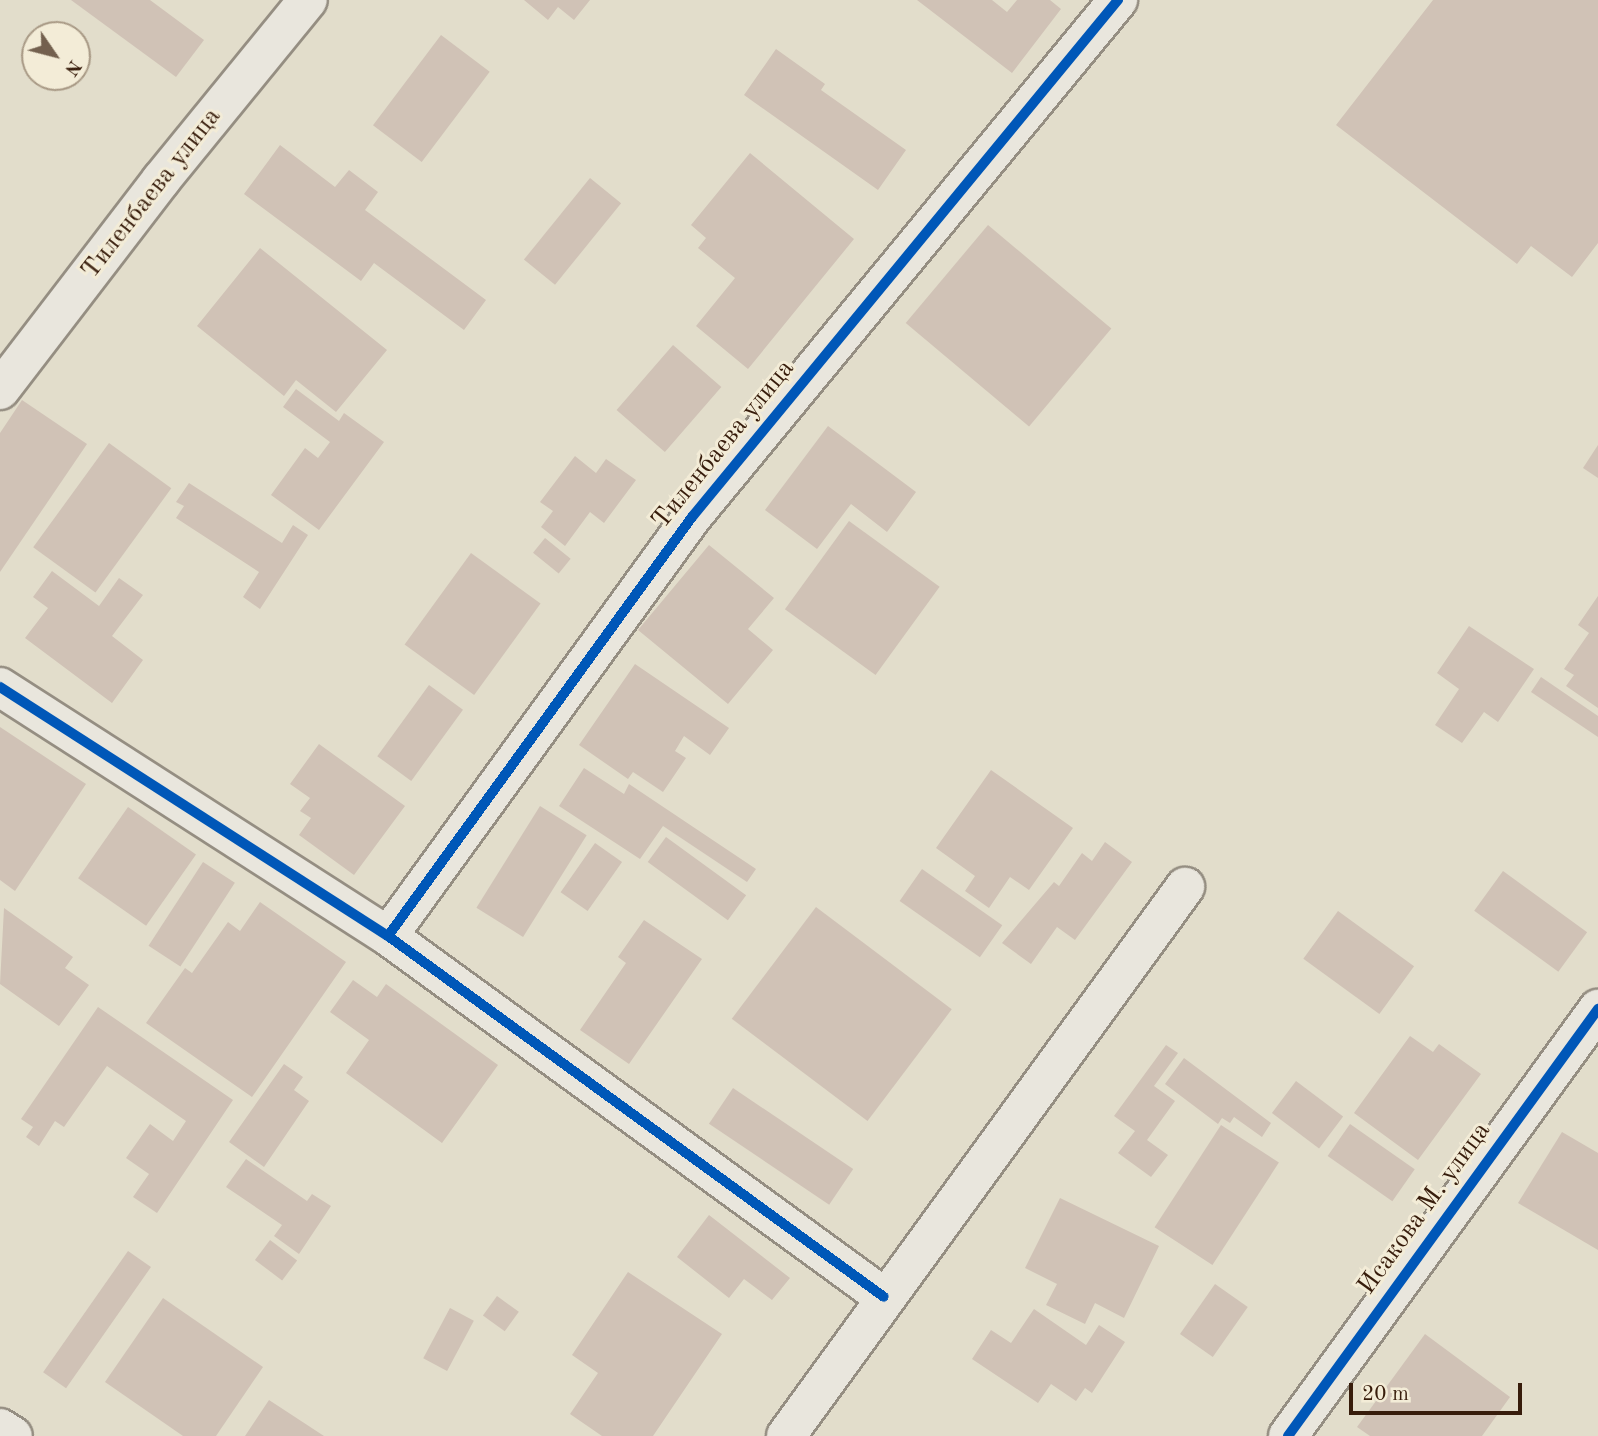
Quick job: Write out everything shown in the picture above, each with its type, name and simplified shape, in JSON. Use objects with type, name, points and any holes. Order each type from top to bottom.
[{"type":"street","name":"Тиленбаева улица","points":[[0,390],[161,180],[308,0]]},
{"type":"street","name":"Тиленбаева улица","points":[[388,936],[692,517],[1118,0]]},
{"type":"street","points":[[0,687],[388,936],[884,1297]]},
{"type":"street","points":[[786,1436],[884,1297],[1185,887]]},
{"type":"street","name":"Исакова М. улица","points":[[1288,1436],[1598,1009]]},
{"type":"street","points":[[0,1428],[13,1436]]},
{"type":"building","points":[[71,0],[150,0],[204,40],[176,77]]},
{"type":"building","points":[[524,0],[590,0],[574,20],[558,7],[548,20]]},
{"type":"building","points":[[917,0],[992,0],[1007,12],[1017,0],[1050,0],[1061,9],[1012,73]]},
{"type":"building","points":[[1433,0],[1598,0],[1598,243],[1572,277],[1531,246],[1517,264],[1336,125]]},
{"type":"building","points":[[441,35],[490,72],[422,162],[373,125]]},
{"type":"building","points":[[776,49],[825,84],[821,90],[906,150],[878,190],[744,95]]},
{"type":"building","points":[[280,145],[335,187],[349,170],[378,192],[365,210],[486,300],[464,330],[374,263],[361,281],[244,194]]},
{"type":"building","points":[[750,153],[854,239],[748,369],[696,326],[735,278],[698,248],[706,238],[691,225]]},
{"type":"building","points":[[590,178],[621,203],[555,285],[524,260]]},
{"type":"building","points":[[988,225],[1111,328],[1029,427],[906,323]]},
{"type":"building","points":[[260,248],[387,350],[336,412],[296,380],[284,396],[197,326]]},
{"type":"building","points":[[673,345],[721,387],[665,452],[617,410]]},
{"type":"building","points":[[296,389],[339,421],[344,413],[384,442],[319,530],[271,495],[305,448],[318,458],[330,442],[283,407]]},
{"type":"building","points":[[22,400],[87,444],[0,572],[0,433]]},
{"type":"building","points":[[828,426],[916,492],[887,532],[851,504],[817,549],[765,510]]},
{"type":"building","points":[[109,443],[171,488],[95,593],[33,547]]},
{"type":"building","points":[[1598,445],[1598,478],[1583,468]]},
{"type":"building","points":[[575,456],[596,473],[606,459],[636,480],[604,523],[590,512],[565,546],[541,527],[553,511],[540,502]]},
{"type":"building","points":[[189,483],[282,543],[293,525],[308,535],[260,609],[243,597],[259,572],[176,518],[184,506],[176,502]]},
{"type":"building","points":[[849,521],[940,587],[876,675],[785,609]]},
{"type":"building","points":[[545,538],[571,559],[559,574],[533,553]]},
{"type":"building","points":[[709,545],[774,598],[748,629],[773,650],[728,704],[638,630]]},
{"type":"building","points":[[471,553],[541,604],[474,695],[405,644]]},
{"type":"building","points":[[52,571],[99,606],[119,578],[143,595],[112,636],[143,660],[112,703],[25,638],[48,608],[33,597]]},
{"type":"building","points":[[1598,596],[1598,708],[1566,686],[1574,675],[1564,669],[1589,633],[1578,625]]},
{"type":"building","points":[[1469,626],[1534,669],[1498,722],[1484,712],[1462,743],[1435,725],[1459,689],[1437,673]]},
{"type":"building","points":[[635,664],[729,728],[710,755],[684,736],[675,751],[686,758],[663,792],[633,772],[628,779],[579,745]]},
{"type":"building","points":[[1541,677],[1598,716],[1598,737],[1531,692]]},
{"type":"building","points":[[429,685],[463,710],[411,781],[377,756]]},
{"type":"building","points":[[0,727],[86,784],[15,891],[0,880]]},
{"type":"building","points":[[319,744],[405,806],[354,875],[299,835],[311,818],[300,811],[310,798],[290,784]]},
{"type":"building","points":[[584,768],[624,794],[629,784],[756,869],[747,882],[663,826],[640,859],[559,806]]},
{"type":"building","points":[[991,770],[1073,828],[1029,890],[1010,877],[989,908],[965,891],[975,876],[936,848]]},
{"type":"building","points":[[540,806],[587,835],[523,937],[476,908]]},
{"type":"building","points":[[128,807],[196,855],[146,926],[78,878]]},
{"type":"building","points":[[666,837],[746,895],[728,920],[648,862]]},
{"type":"building","points":[[1105,842],[1132,862],[1075,940],[1057,927],[1031,964],[1002,943],[1054,882],[1059,886],[1082,853],[1092,861]]},
{"type":"building","points":[[595,843],[622,862],[588,911],[561,892]]},
{"type":"building","points":[[203,862],[235,883],[180,967],[149,946]]},
{"type":"building","points":[[922,869],[1002,925],[980,957],[900,901]]},
{"type":"building","points":[[1503,871],[1587,932],[1558,972],[1474,911]]},
{"type":"building","points":[[260,902],[346,962],[252,1097],[146,1023],[185,968],[192,973],[228,922],[240,931]]},
{"type":"building","points":[[816,907],[952,1009],[868,1121],[732,1019]]},
{"type":"building","points":[[4,908],[73,957],[65,968],[89,985],[59,1026],[0,984]]},
{"type":"building","points":[[1338,911],[1414,966],[1379,1014],[1303,959]]},
{"type":"building","points":[[644,920],[702,959],[629,1064],[580,1030],[626,963],[618,957]]},
{"type":"building","points":[[353,980],[377,997],[386,984],[498,1065],[442,1143],[346,1073],[369,1040],[330,1012]]},
{"type":"building","points":[[98,1007],[233,1100],[157,1213],[133,1197],[149,1174],[126,1158],[150,1124],[173,1141],[186,1121],[107,1066],[64,1127],[55,1121],[39,1146],[26,1137],[33,1127],[21,1119]]},
{"type":"building","points":[[1410,1036],[1433,1052],[1439,1044],[1481,1074],[1418,1160],[1354,1113]]},
{"type":"building","points":[[1166,1045],[1178,1053],[1154,1086],[1175,1101],[1147,1140],[1168,1155],[1151,1177],[1118,1153],[1135,1131],[1114,1116]]},
{"type":"building","points":[[1184,1058],[1271,1123],[1262,1137],[1234,1117],[1230,1123],[1222,1118],[1218,1124],[1165,1084]]},
{"type":"building","points":[[284,1064],[303,1077],[294,1090],[309,1101],[264,1167],[229,1142]]},
{"type":"building","points":[[1296,1081],[1343,1117],[1319,1148],[1272,1113]]},
{"type":"building","points":[[733,1088],[853,1169],[829,1205],[709,1124]]},
{"type":"building","points":[[1350,1124],[1415,1169],[1392,1201],[1328,1156]]},
{"type":"building","points":[[1221,1125],[1279,1163],[1212,1265],[1155,1227]]},
{"type":"building","points":[[1562,1132],[1598,1153],[1598,1250],[1518,1203]]},
{"type":"building","points":[[246,1159],[307,1201],[312,1194],[331,1206],[299,1254],[274,1236],[282,1225],[226,1187]]},
{"type":"building","points":[[1060,1198],[1159,1246],[1124,1318],[1095,1303],[1085,1324],[1046,1305],[1057,1284],[1025,1268]]},
{"type":"building","points":[[709,1215],[790,1278],[772,1300],[744,1279],[729,1298],[677,1257]]},
{"type":"building","points":[[270,1240],[297,1260],[282,1280],[255,1260]]},
{"type":"building","points":[[128,1251],[151,1267],[66,1388],[43,1372]]},
{"type":"building","points":[[628,1272],[722,1334],[653,1436],[602,1436],[570,1414],[598,1373],[572,1355]]},
{"type":"building","points":[[1215,1284],[1248,1307],[1213,1357],[1180,1334]]},
{"type":"building","points":[[497,1296],[519,1312],[505,1331],[483,1315]]},
{"type":"building","points":[[163,1298],[263,1367],[216,1436],[183,1436],[105,1382]]},
{"type":"building","points":[[450,1308],[474,1321],[447,1371],[423,1358]]},
{"type":"building","points":[[1034,1309],[1086,1345],[1099,1325],[1125,1342],[1092,1393],[1085,1388],[1076,1401],[1051,1384],[1038,1403],[972,1359],[991,1330],[1011,1343]]},
{"type":"building","points":[[1425,1334],[1510,1397],[1482,1436],[1370,1436],[1357,1427]]},
{"type":"building","points":[[269,1400],[324,1436],[245,1436]]},
{"type":"cycle path","points":[[388,936],[692,517],[1118,0]]},
{"type":"cycle path","points":[[0,687],[388,936],[884,1297]]},
{"type":"cycle path","points":[[1288,1436],[1598,1009]]}]
